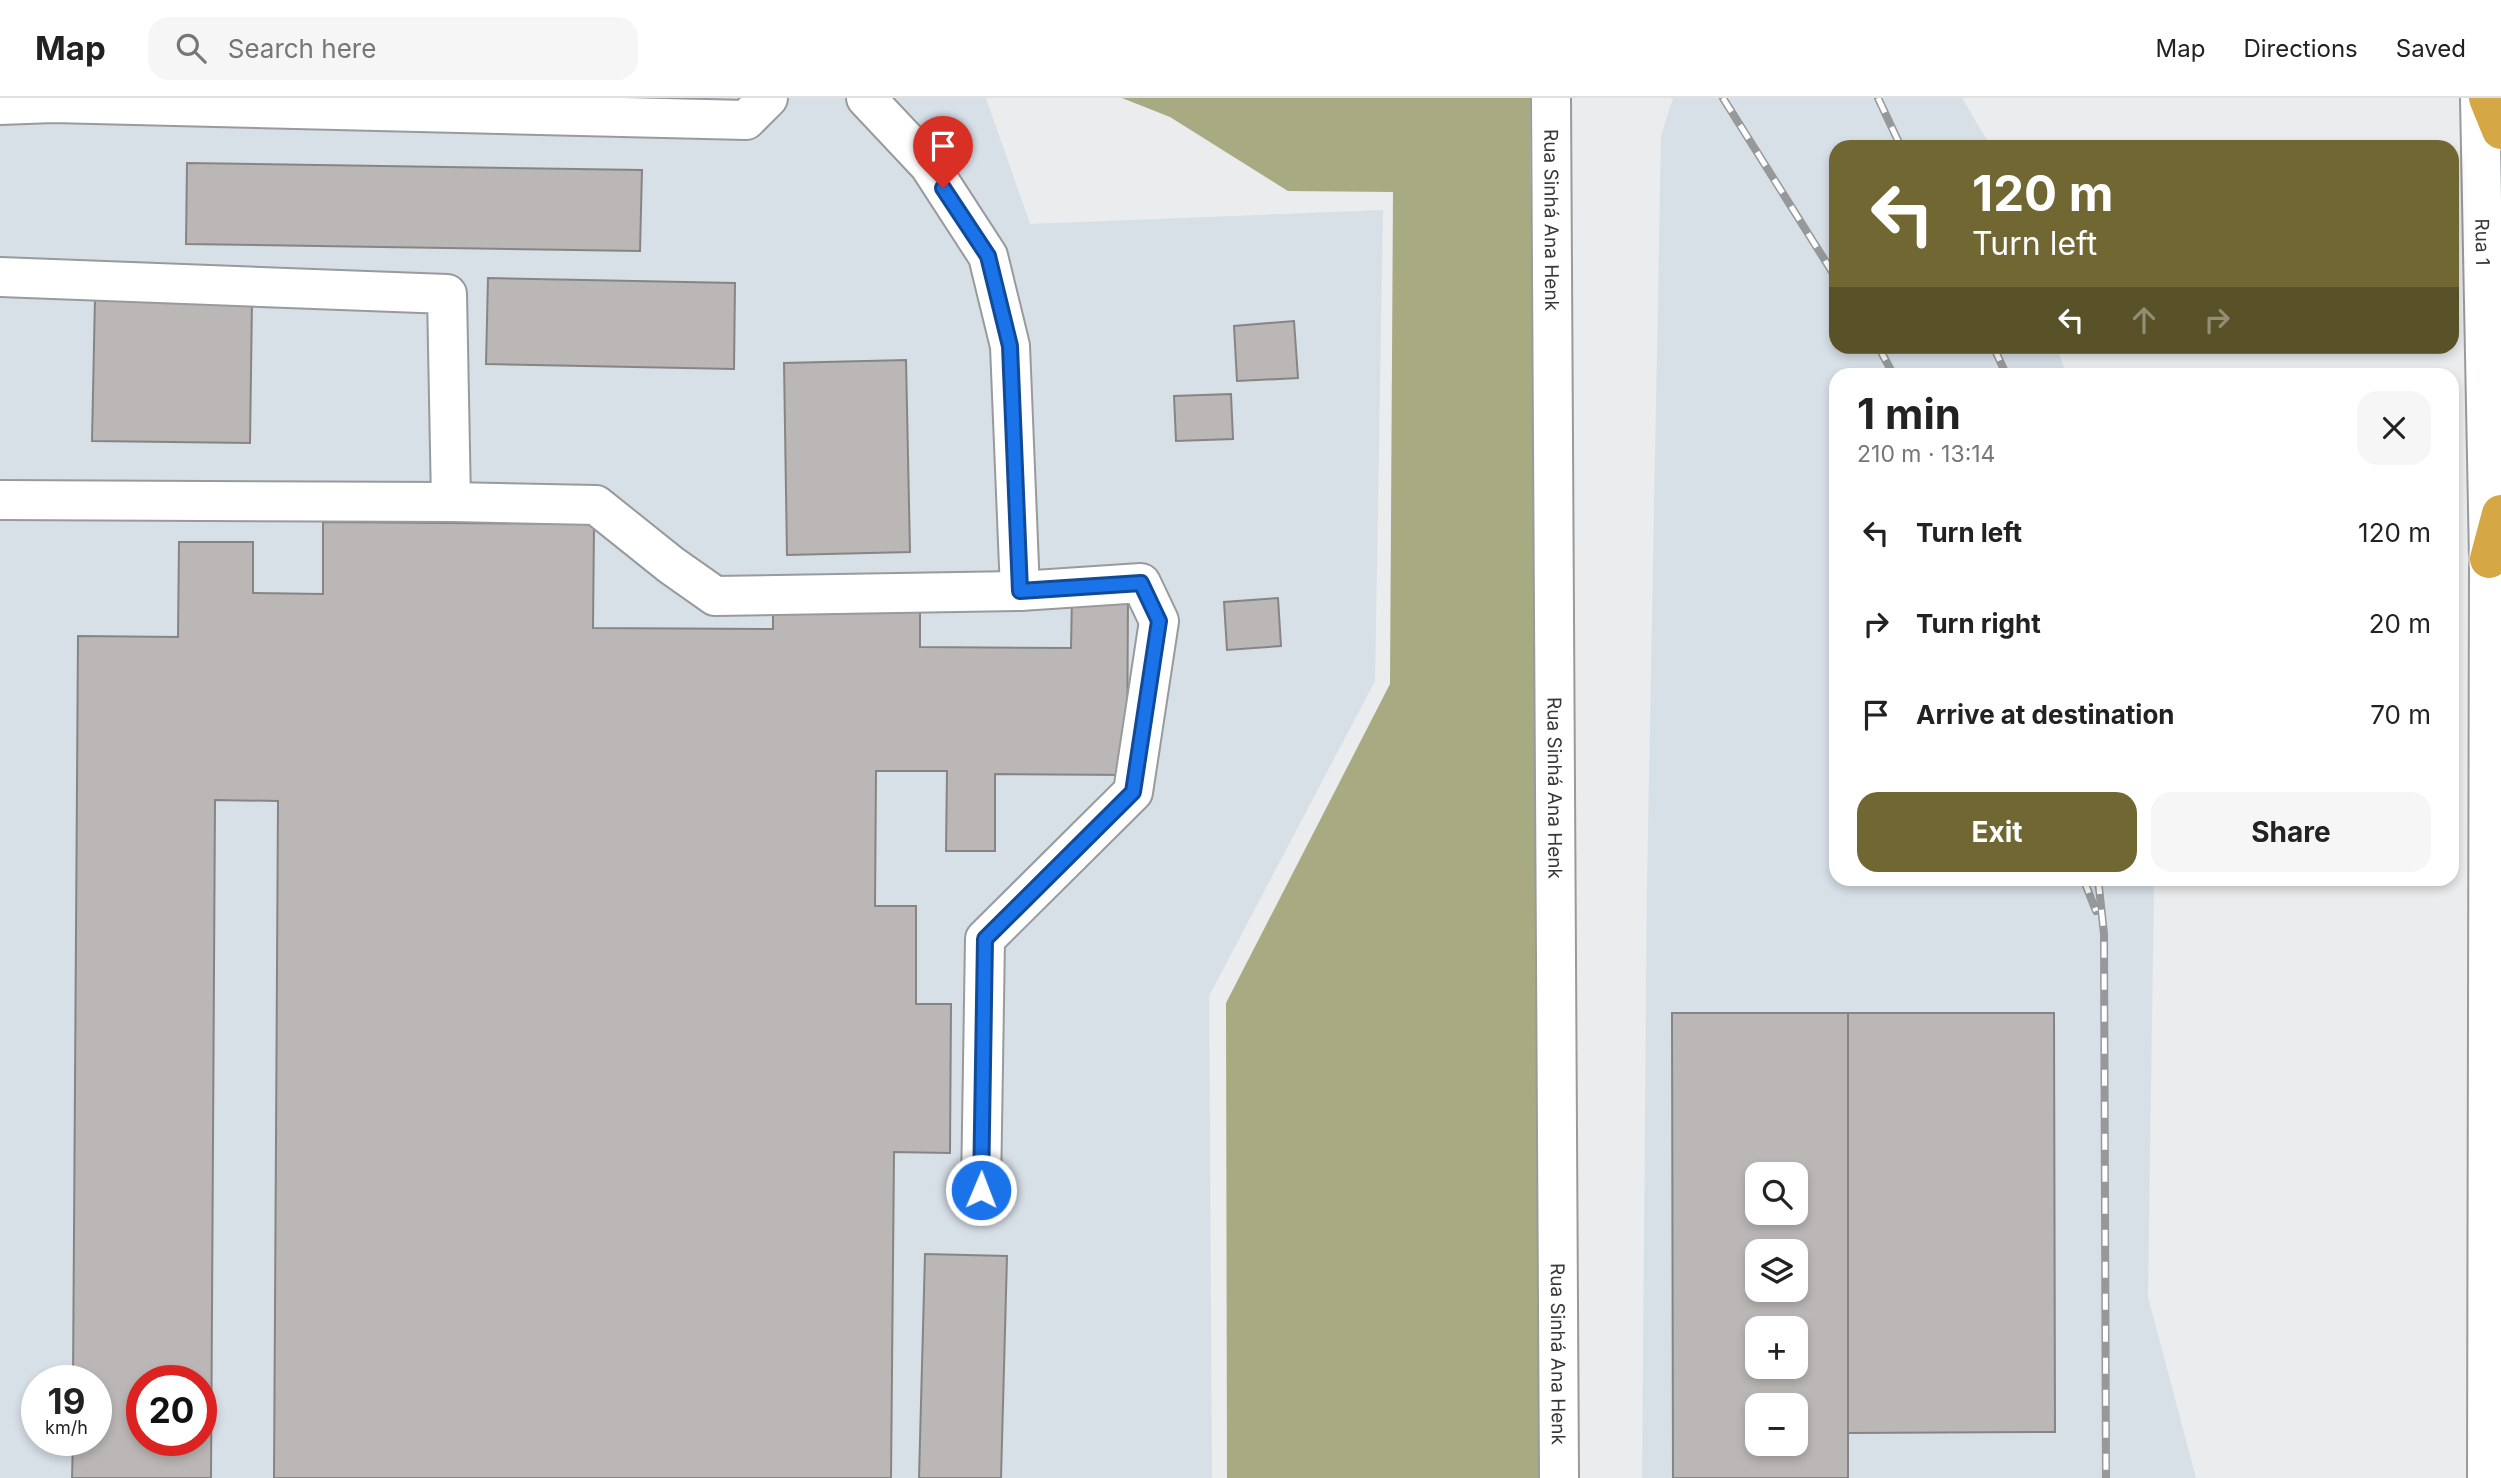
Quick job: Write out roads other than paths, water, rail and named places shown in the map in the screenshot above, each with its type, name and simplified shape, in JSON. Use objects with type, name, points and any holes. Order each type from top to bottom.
[{"type":"highway","points":[[2487,98],[2501,130]]},
{"type":"highway","points":[[2489,559],[2501,514]]},
{"type":"street","points":[[0,105],[54,100],[589,107],[746,120],[768,98]]},
{"type":"street","points":[[866,98],[929,165],[988,256],[1010,346],[1020,591]]},
{"type":"street","name":"Rua Sinhá Ana Henk","points":[[1550,98],[1559,1478]]},
{"type":"street","name":"Rua 1","points":[[2480,98],[2489,559],[2494,1434],[2487,1478]]},
{"type":"street","points":[[0,277],[447,294],[451,502]]},
{"type":"street","points":[[0,500],[596,505],[671,565],[715,596],[1020,591],[1141,583],[1159,621],[1133,792],[985,939],[981,1190]]},
{"type":"railway","points":[[1723,98],[1829,267]]},
{"type":"railway","points":[[1878,98],[1898,140]]},
{"type":"railway","points":[[1882,354],[1890,368]]},
{"type":"railway","points":[[1997,354],[2003,368]]},
{"type":"railway","points":[[2086,886],[2096,911]]},
{"type":"railway","points":[[2099,886],[2104,934],[2106,1478]]}]
